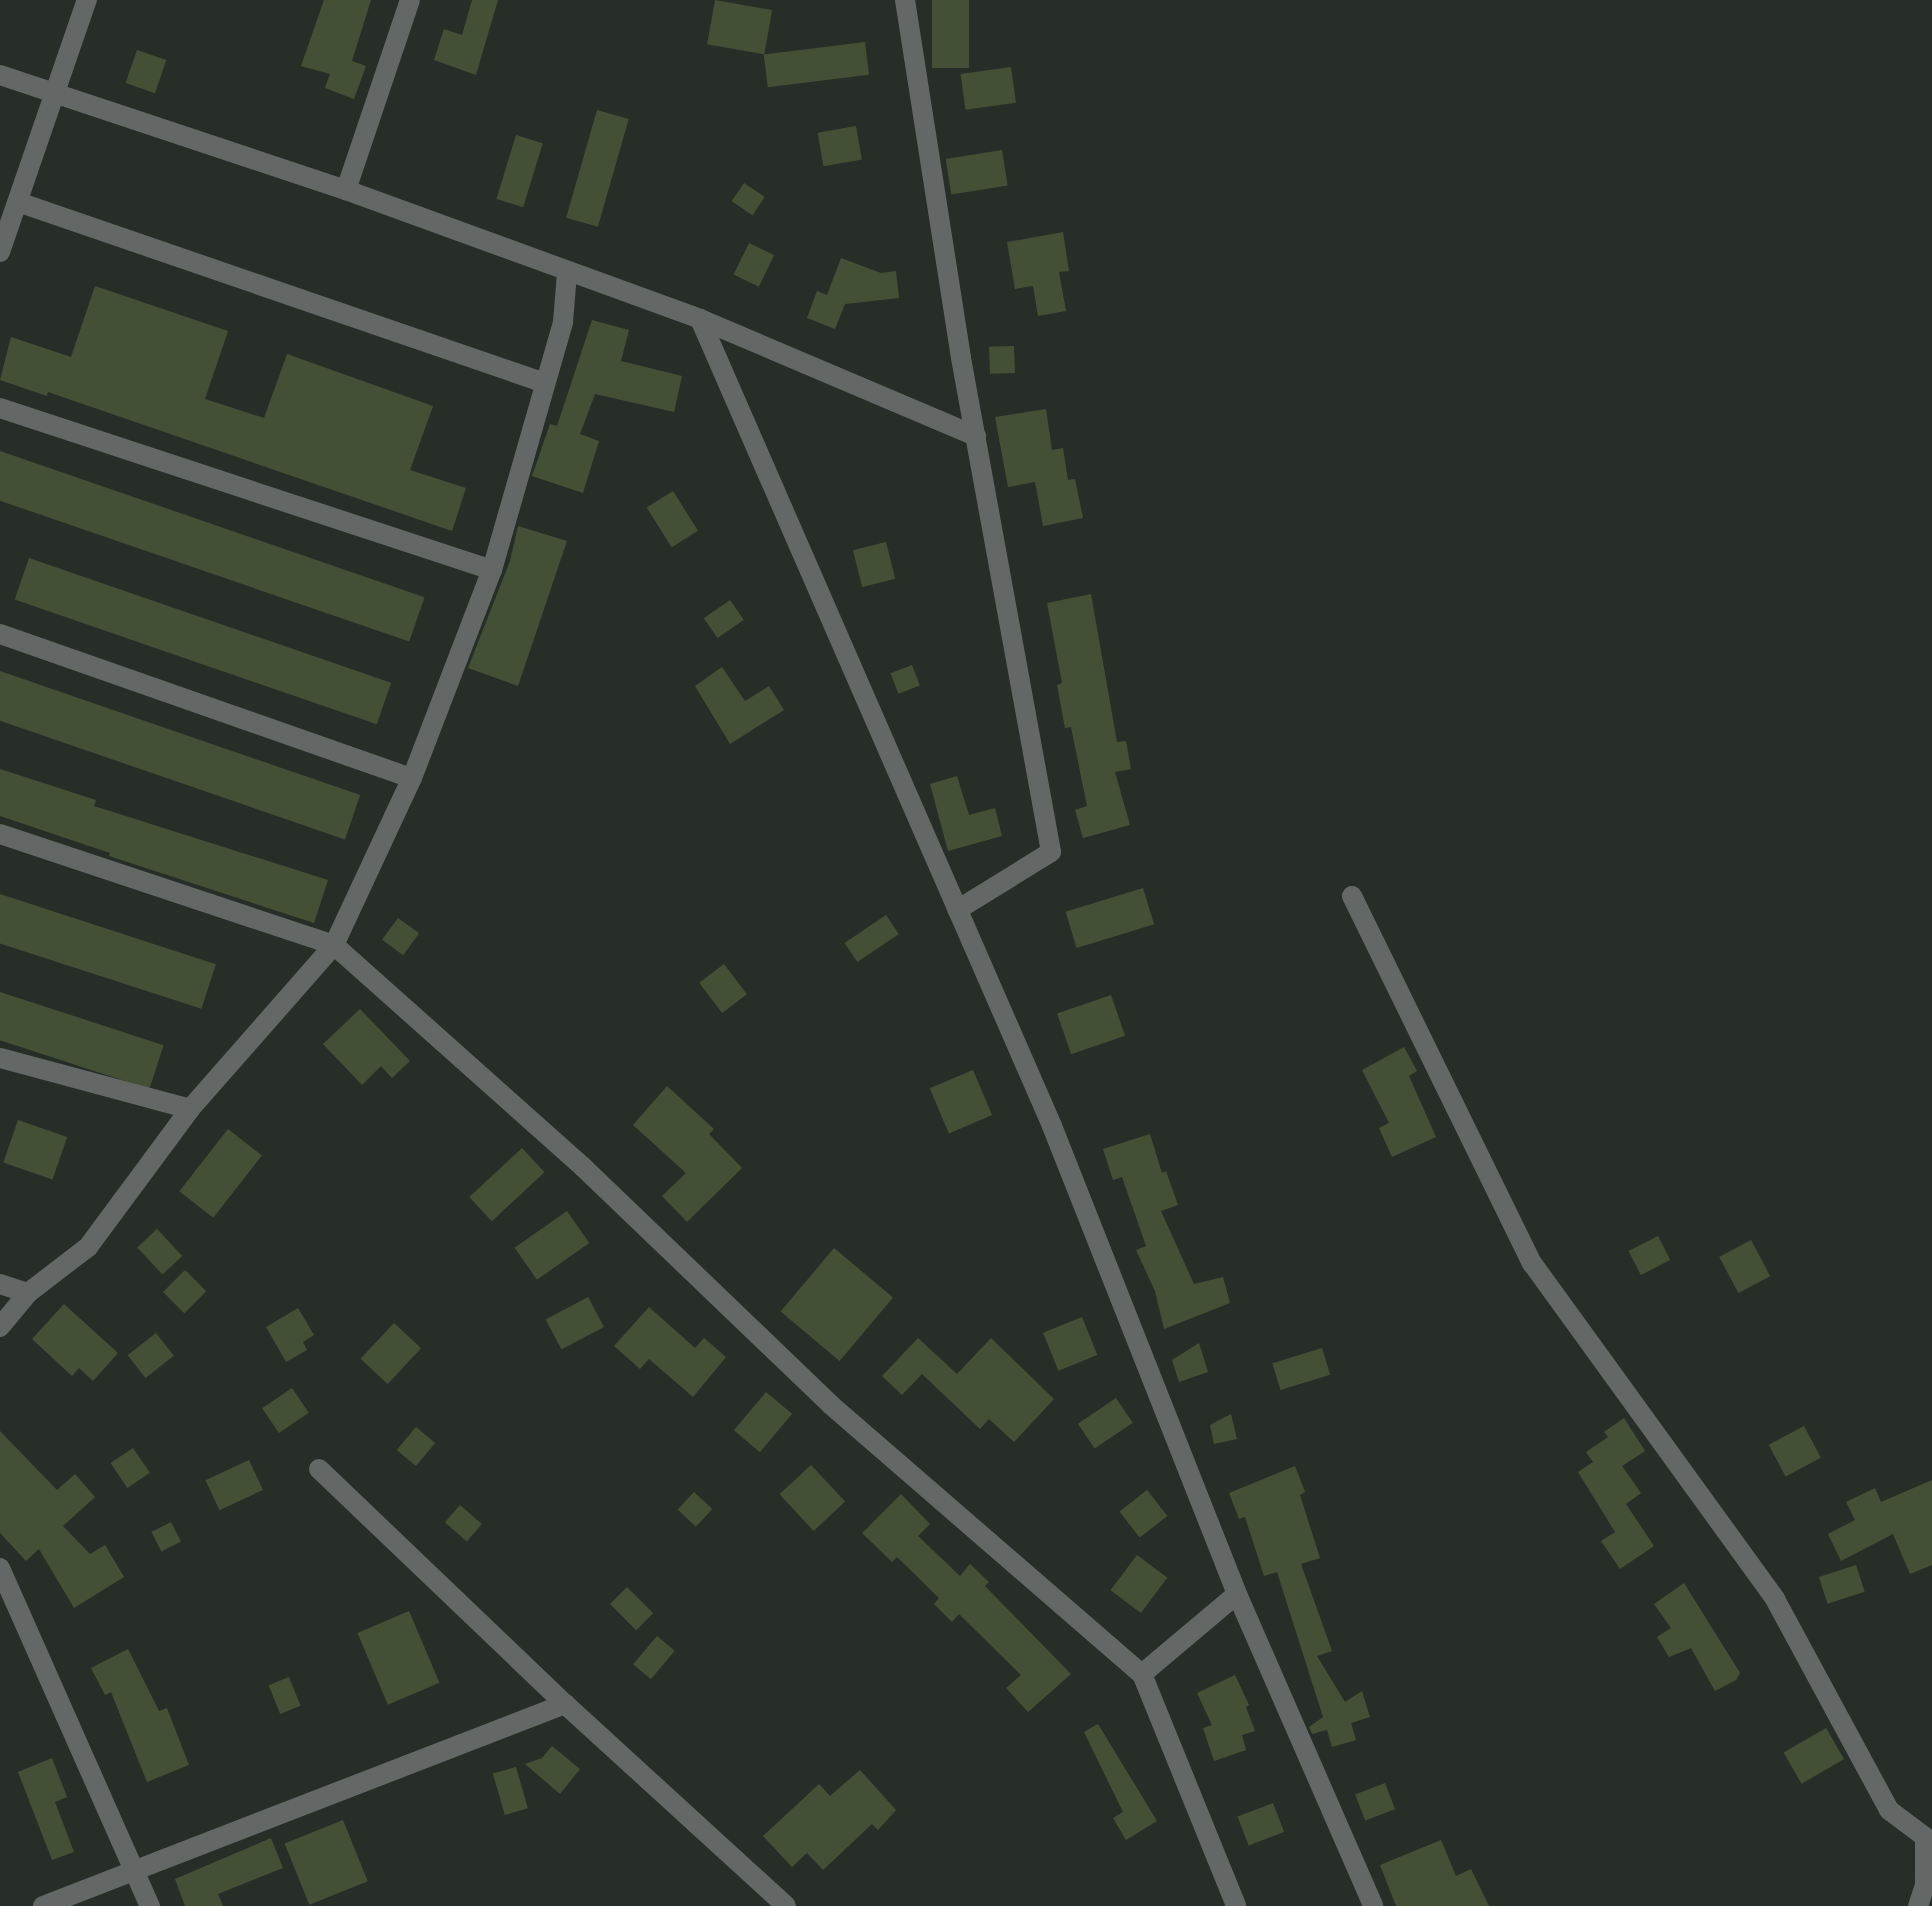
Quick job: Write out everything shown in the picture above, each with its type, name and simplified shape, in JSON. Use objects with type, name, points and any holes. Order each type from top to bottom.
[{"type":"street","points":[[0,252],[87,0]]},
{"type":"street","points":[[346,190],[410,0]]},
{"type":"street","points":[[905,0],[976,436],[1051,852],[957,910]]},
{"type":"street","points":[[0,75],[346,190],[700,319],[976,436]]},
{"type":"street","points":[[18,202],[545,383]]},
{"type":"street","points":[[0,1327],[28,1293],[88,1247],[190,1109],[334,945],[412,778],[492,570],[563,322],[567,273]]},
{"type":"street","points":[[700,319],[1052,1126],[1237,1594],[1373,1906]]},
{"type":"street","points":[[0,408],[492,570]]},
{"type":"street","points":[[0,634],[412,778]]},
{"type":"street","points":[[0,834],[334,945],[583,1167],[831,1405],[1142,1674],[1236,1906]]},
{"type":"street","points":[[1352,896],[1532,1263],[1775,1599],[1889,1810],[1928,1836],[1925,1885],[1918,1906]]},
{"type":"street","points":[[0,1058],[190,1109]]},
{"type":"street","points":[[0,1284],[28,1293]]},
{"type":"street","points":[[319,1469],[565,1704],[786,1906]]},
{"type":"street","points":[[0,1568],[150,1906]]},
{"type":"street","points":[[1142,1674],[1237,1594]]},
{"type":"street","points":[[43,1906],[565,1704]]},
{"type":"building","points":[[324,0],[371,0],[352,61],[366,66],[354,99],[325,88],[330,74],[301,66]]},
{"type":"building","points":[[472,0],[498,0],[476,75],[434,60],[444,29],[462,35]]},
{"type":"building","points":[[715,0],[772,10],[764,54],[707,44]]},
{"type":"building","points":[[932,0],[969,0],[969,68],[932,68]]},
{"type":"building","points":[[865,42],[869,75],[768,87],[764,54]]},
{"type":"building","points":[[137,50],[166,60],[155,93],[126,83]]},
{"type":"building","points":[[1011,67],[1016,103],[966,110],[960,74]]},
{"type":"building","points":[[597,110],[629,119],[598,227],[566,218]]},
{"type":"building","points":[[856,126],[862,159],[823,166],[818,133]]},
{"type":"building","points":[[516,135],[543,143],[523,207],[496,199]]},
{"type":"building","points":[[1002,150],[1008,186],[951,194],[946,159]]},
{"type":"building","points":[[744,183],[765,197],[752,215],[732,201]]},
{"type":"building","points":[[1063,232],[1069,271],[1059,272],[1066,311],[1038,316],[1033,286],[1015,289],[1007,242]]},
{"type":"building","points":[[749,243],[774,255],[759,287],[734,274]]},
{"type":"building","points":[[841,258],[881,273],[896,271],[899,298],[845,304],[835,329],[807,318],[817,291],[827,295]]},
{"type":"building","points":[[95,286],[228,331],[205,399],[264,418],[287,354],[433,406],[410,470],[466,488],[452,531],[48,392],[47,396],[0,380],[11,337],[71,357]]},
{"type":"building","points":[[592,320],[629,330],[621,361],[682,376],[674,412],[595,394],[580,434],[599,441],[583,493],[532,476],[550,424],[557,426]]},
{"type":"building","points":[[1014,346],[1015,373],[990,374],[989,347]]},
{"type":"building","points":[[1046,409],[1052,450],[1063,448],[1068,480],[1075,479],[1083,518],[1043,526],[1035,482],[1008,487],[995,417]]},
{"type":"building","points":[[0,451],[425,597],[409,642],[0,501]]},
{"type":"building","points":[[673,491],[698,531],[672,547],[647,507]]},
{"type":"building","points":[[518,526],[567,541],[518,686],[468,668],[510,561]]},
{"type":"building","points":[[886,542],[895,579],[862,587],[853,550]]},
{"type":"building","points":[[29,558],[391,683],[377,724],[15,600]]},
{"type":"building","points":[[1091,594],[1117,742],[1126,741],[1131,769],[1115,772],[1130,825],[1083,838],[1075,810],[1087,806],[1071,727],[1065,728],[1057,685],[1062,683],[1047,603]]},
{"type":"building","points":[[730,600],[744,620],[718,638],[704,618]]},
{"type":"building","points":[[912,665],[920,686],[898,694],[891,673]]},
{"type":"building","points":[[722,667],[745,701],[769,686],[784,710],[730,744],[695,686]]},
{"type":"building","points":[[0,671],[360,795],[345,839],[0,721]]},
{"type":"building","points":[[0,769],[96,800],[94,806],[328,880],[314,923],[109,856],[110,853],[0,816]]},
{"type":"building","points":[[957,776],[969,815],[995,808],[1002,836],[948,851],[930,784]]},
{"type":"building","points":[[1143,888],[1154,924],[1077,948],[1066,912]]},
{"type":"building","points":[[0,894],[216,964],[201,1009],[0,943]]},
{"type":"building","points":[[886,915],[899,934],[857,962],[845,943]]},
{"type":"building","points":[[398,918],[419,933],[403,955],[382,940]]},
{"type":"building","points":[[724,964],[747,994],[722,1013],[699,983]]},
{"type":"building","points":[[0,992],[164,1045],[149,1089],[0,1040]]},
{"type":"building","points":[[1111,995],[1125,1036],[1071,1054],[1057,1014]]},
{"type":"building","points":[[360,1009],[410,1061],[392,1078],[381,1066],[362,1085],[323,1044]]},
{"type":"building","points":[[1404,1047],[1417,1071],[1409,1076],[1436,1137],[1392,1157],[1379,1128],[1389,1123],[1362,1070]]},
{"type":"building","points":[[973,1070],[992,1115],[949,1133],[930,1088]]},
{"type":"building","points":[[667,1086],[714,1129],[709,1134],[742,1168],[687,1222],[662,1196],[686,1173],[633,1125]]},
{"type":"building","points":[[18,1120],[67,1137],[53,1179],[3,1163]]},
{"type":"building","points":[[228,1129],[262,1155],[213,1218],[179,1191]]},
{"type":"building","points":[[1150,1134],[1162,1173],[1166,1171],[1178,1205],[1161,1211],[1194,1284],[1223,1277],[1230,1303],[1164,1329],[1155,1291],[1136,1250],[1146,1246],[1122,1177],[1113,1180],[1103,1149]]},
{"type":"building","points":[[522,1148],[545,1172],[492,1221],[469,1197]]},
{"type":"building","points":[[567,1211],[589,1243],[537,1280],[515,1248]]},
{"type":"building","points":[[157,1229],[182,1256],[162,1274],[137,1247]]},
{"type":"building","points":[[1658,1236],[1670,1260],[1641,1275],[1629,1251]]},
{"type":"building","points":[[1751,1240],[1770,1276],[1738,1293],[1719,1257]]},
{"type":"building","points":[[834,1248],[893,1297],[840,1361],[781,1312]]},
{"type":"building","points":[[185,1270],[206,1291],[184,1313],[163,1292]]},
{"type":"building","points":[[588,1297],[604,1327],[562,1350],[546,1320]]},
{"type":"building","points":[[64,1304],[118,1353],[93,1381],[79,1368],[72,1376],[32,1339]]},
{"type":"building","points":[[649,1307],[695,1348],[704,1338],[726,1357],[693,1397],[649,1359],[640,1369],[614,1346]]},
{"type":"building","points":[[298,1308],[314,1335],[303,1342],[307,1350],[286,1362],[266,1327]]},
{"type":"building","points":[[1082,1317],[1097,1355],[1058,1371],[1043,1333]]},
{"type":"building","points":[[394,1323],[421,1348],[388,1384],[361,1359]]},
{"type":"building","points":[[156,1333],[174,1356],[145,1378],[128,1355]]},
{"type":"building","points":[[918,1338],[957,1374],[991,1338],[1054,1399],[1014,1442],[989,1419],[980,1429],[922,1374],[902,1395],[882,1376]]},
{"type":"building","points":[[1199,1343],[1208,1372],[1179,1382],[1172,1360]]},
{"type":"building","points":[[1322,1348],[1330,1375],[1280,1390],[1272,1363]]},
{"type":"building","points":[[292,1388],[309,1413],[279,1433],[262,1408]]},
{"type":"building","points":[[766,1392],[792,1414],[760,1452],[734,1430]]},
{"type":"building","points":[[1116,1398],[1133,1423],[1095,1449],[1078,1424]]},
{"type":"building","points":[[1231,1414],[1237,1439],[1214,1444],[1210,1425]]},
{"type":"building","points":[[1624,1418],[1645,1451],[1622,1466],[1641,1493],[1626,1504],[1654,1546],[1620,1569],[1601,1541],[1615,1532],[1578,1472],[1593,1462],[1586,1452],[1608,1437],[1604,1432]]},
{"type":"building","points":[[1804,1426],[1821,1458],[1786,1477],[1769,1445]]},
{"type":"building","points":[[416,1427],[435,1443],[416,1466],[397,1450]]},
{"type":"building","points":[[0,1431],[57,1490],[75,1474],[95,1497],[63,1526],[90,1554],[105,1545],[124,1577],[74,1608],[39,1549],[26,1561],[0,1533]]},
{"type":"building","points":[[133,1448],[150,1473],[127,1488],[111,1463]]},
{"type":"building","points":[[249,1460],[263,1490],[219,1510],[205,1480]]},
{"type":"building","points":[[811,1465],[845,1502],[814,1531],[780,1494]]},
{"type":"building","points":[[1295,1466],[1305,1492],[1300,1495],[1320,1558],[1301,1564],[1332,1651],[1317,1656],[1345,1702],[1362,1691],[1370,1717],[1351,1723],[1356,1740],[1332,1747],[1327,1730],[1312,1734],[1309,1727],[1323,1717],[1277,1572],[1264,1576],[1245,1517],[1239,1519],[1229,1493]]},
{"type":"building","points":[[1932,1480],[1932,1565],[1910,1574],[1893,1534],[1841,1561],[1828,1534],[1855,1520],[1846,1502],[1875,1488],[1881,1502]]},
{"type":"building","points":[[1147,1490],[1167,1516],[1140,1538],[1119,1512]]},
{"type":"building","points":[[694,1492],[712,1509],[696,1527],[678,1510]]},
{"type":"building","points":[[901,1494],[930,1524],[918,1536],[960,1576],[970,1564],[989,1582],[985,1586],[1071,1674],[1028,1712],[1006,1688],[1021,1675],[959,1614],[952,1622],[934,1604],[939,1598],[897,1557],[892,1562],[862,1533]]},
{"type":"building","points":[[460,1505],[482,1524],[467,1541],[445,1522]]},
{"type":"building","points":[[171,1522],[181,1542],[161,1552],[151,1532]]},
{"type":"building","points":[[1137,1555],[1167,1578],[1141,1613],[1111,1590]]},
{"type":"building","points":[[1856,1565],[1865,1592],[1828,1604],[1819,1577]]},
{"type":"building","points":[[1684,1583],[1740,1673],[1736,1680],[1715,1691],[1691,1648],[1669,1657],[1657,1637],[1671,1628],[1654,1604]]},
{"type":"building","points":[[627,1587],[653,1613],[636,1630],[610,1604]]},
{"type":"building","points":[[409,1611],[439,1683],[388,1705],[357,1633]]},
{"type":"building","points":[[657,1636],[675,1651],[651,1679],[633,1664]]},
{"type":"building","points":[[128,1649],[159,1711],[167,1708],[189,1765],[147,1782],[111,1692],[105,1695],[91,1668]]},
{"type":"building","points":[[1235,1675],[1249,1705],[1246,1707],[1255,1731],[1242,1735],[1246,1750],[1214,1761],[1203,1728],[1212,1725],[1197,1693]]},
{"type":"building","points":[[289,1677],[301,1706],[280,1714],[269,1685]]},
{"type":"building","points":[[1098,1724],[1157,1821],[1126,1840],[1113,1818],[1123,1812],[1084,1732]]},
{"type":"building","points":[[1826,1728],[1844,1759],[1802,1784],[1784,1752]]},
{"type":"building","points":[[552,1746],[580,1769],[560,1794],[525,1764],[542,1758]]},
{"type":"building","points":[[52,1758],[67,1797],[55,1802],[74,1852],[52,1860],[18,1772]]},
{"type":"building","points":[[516,1767],[528,1808],[505,1815],[493,1774]]},
{"type":"building","points":[[860,1770],[896,1810],[878,1830],[872,1824],[823,1870],[807,1853],[792,1867],[763,1836],[819,1784],[830,1796]]},
{"type":"building","points":[[1385,1783],[1395,1809],[1365,1821],[1355,1794]]},
{"type":"building","points":[[1273,1803],[1284,1832],[1249,1846],[1238,1817]]},
{"type":"building","points":[[343,1820],[368,1881],[309,1905],[285,1844]]},
{"type":"building","points":[[271,1838],[283,1868],[218,1894],[223,1906],[185,1906],[175,1879]]},
{"type":"building","points":[[1441,1840],[1456,1876],[1471,1869],[1489,1906],[1396,1906],[1380,1865]]}]
